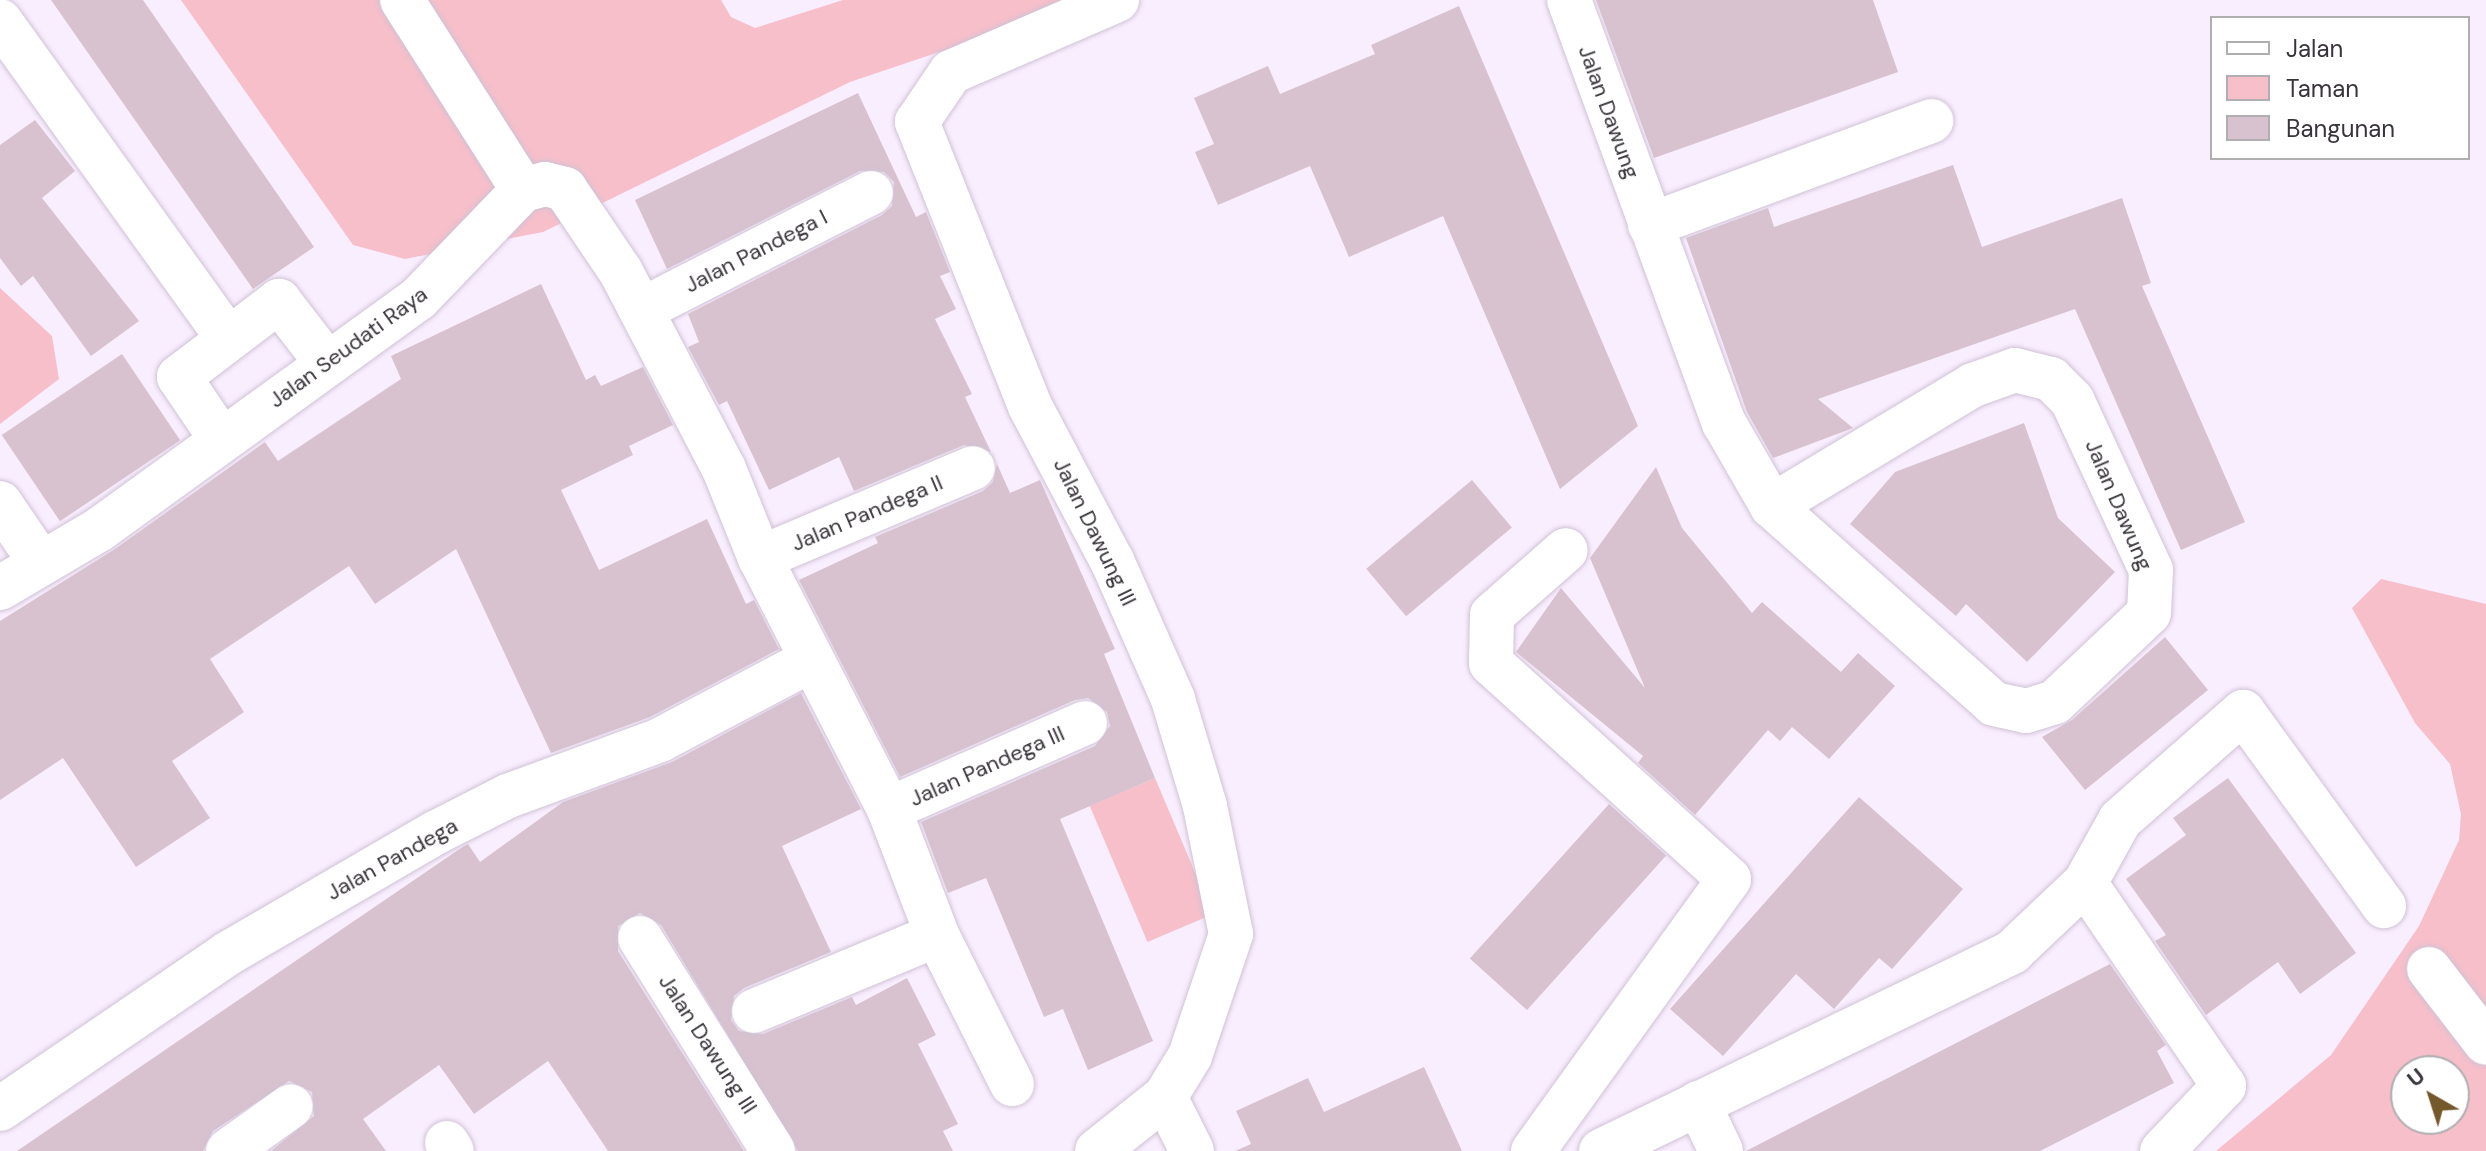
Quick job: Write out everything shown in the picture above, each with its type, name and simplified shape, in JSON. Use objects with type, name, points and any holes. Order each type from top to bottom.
[{"type":"street","points":[[402,0],[523,190],[545,184],[565,189],[641,310],[724,469],[760,558],[889,809],[937,935],[1012,1084]]},
{"type":"street","name":"Jalan Dawung III","points":[[1097,1151],[1165,1097],[1211,1005],[1231,934],[1205,806],[1173,699],[1112,561],[1030,406],[917,122],[951,72],[1117,0]]},
{"type":"street","name":"Jalan Dawung","points":[[1569,0],[1724,423],[1772,506],[1994,704],[2026,711],[2055,702],[2149,613],[2151,570],[2072,400],[2051,379],[2015,370],[1973,385],[1772,506]]},
{"type":"street","points":[[7,47],[228,338]]},
{"type":"street","points":[[1650,225],[1931,121]]},
{"type":"street","name":"Jalan Seudati Raya","points":[[0,588],[100,529],[447,274],[523,190]]},
{"type":"street","name":"Jalan Pandega I","points":[[641,310],[871,193]]},
{"type":"street","points":[[221,439],[179,377],[279,301],[327,363]]},
{"type":"street","name":"Jalan Pandega II","points":[[760,558],[973,468]]},
{"type":"street","points":[[0,503],[41,563]]},
{"type":"street","points":[[1533,1151],[1729,879],[1491,663],[1492,615],[1566,550]]},
{"type":"street","name":"Jalan Pandega","points":[[0,1109],[227,954],[435,833],[508,796],[660,740],[811,660]]},
{"type":"street","points":[[1601,1151],[2012,952],[2085,883],[2120,820],[2243,712],[2384,906]]},
{"type":"street","name":"Jalan Pandega III","points":[[889,809],[1085,723]]},
{"type":"street","points":[[2085,883],[2224,1086],[2162,1151]]},
{"type":"street","points":[[754,1011],[937,935]]},
{"type":"street","name":"Jalan Dawung III","points":[[640,938],[773,1151]]},
{"type":"street","points":[[2429,969],[2486,1043]]},
{"type":"street","points":[[1165,1097],[1192,1151]]},
{"type":"street","points":[[1698,1103],[1721,1151]]},
{"type":"street","points":[[228,1151],[291,1106]]},
{"type":"green space","points":[[181,0],[721,0],[731,17],[755,28],[843,0],[1094,0],[850,82],[543,232],[405,259],[353,245]]},
{"type":"green space","points":[[0,288],[52,336],[59,379],[0,424]]},
{"type":"green space","points":[[2381,579],[2486,604],[2486,1151],[2216,1151],[2331,1055],[2419,926],[2459,840],[2461,814],[2450,764],[2415,723],[2352,608]]},
{"type":"green space","points":[[1155,778],[1213,914],[1147,942],[1090,806]]},
{"type":"building","points":[[51,0],[143,0],[314,247],[253,289]]},
{"type":"building","points":[[1596,0],[1873,0],[1898,72],[1654,158]]},
{"type":"building","points":[[1459,6],[1638,426],[1560,489],[1443,216],[1349,257],[1310,166],[1218,205],[1195,152],[1214,144],[1194,98],[1268,66],[1280,94],[1375,54],[1371,45]]},
{"type":"building","points":[[858,93],[916,217],[926,212],[950,272],[940,276],[956,309],[935,319],[972,394],[965,397],[991,452],[964,445],[854,491],[839,457],[769,490],[727,401],[719,405],[688,347],[699,342],[688,314],[882,215],[892,206],[894,182],[884,172],[860,171],[667,269],[635,200]]},
{"type":"building","points":[[35,120],[75,171],[42,198],[139,321],[91,356],[33,276],[21,286],[0,258],[0,145]]},
{"type":"building","points":[[1953,165],[1982,247],[2122,198],[2151,283],[2142,286],[2245,522],[2181,550],[2075,309],[1818,399],[1853,428],[1773,458],[1747,412],[1686,238],[1768,208],[1774,227]]},
{"type":"building","points":[[541,284],[586,380],[595,375],[601,386],[643,367],[673,425],[629,446],[633,455],[561,490],[599,570],[707,519],[746,604],[754,600],[779,649],[650,717],[551,753],[456,549],[375,604],[349,566],[210,659],[244,712],[172,761],[210,818],[136,867],[63,758],[0,800],[0,621],[115,549],[265,442],[278,461],[401,379],[391,356]]},
{"type":"building","points":[[122,354],[180,440],[60,521],[2,435]]},
{"type":"building","points":[[2024,423],[2058,518],[2115,572],[2027,662],[1966,604],[1956,616],[1850,524],[1895,472]]},
{"type":"building","points":[[997,464],[1010,493],[1040,480],[1115,649],[1104,654],[1155,778],[1060,819],[1153,1041],[1088,1070],[1063,1009],[1044,1017],[986,878],[948,893],[921,822],[1095,746],[1110,726],[1107,712],[1088,698],[1075,700],[900,777],[799,580],[878,543],[875,537],[983,491],[993,482]]},
{"type":"building","points":[[1656,467],[1682,528],[1752,613],[1762,602],[1841,672],[1858,653],[1895,686],[1829,759],[1792,727],[1780,741],[1768,730],[1695,815],[1638,763],[1643,756],[1516,652],[1561,588],[1645,688],[1590,558]]},
{"type":"building","points":[[1472,480],[1512,527],[1406,616],[1366,569]]},
{"type":"building","points":[[2165,637],[2208,690],[2085,790],[2042,737],[2072,720]]},
{"type":"building","points":[[801,693],[861,809],[782,846],[831,952],[744,988],[734,996],[731,1020],[739,1031],[763,1034],[852,997],[856,1005],[907,978],[936,1035],[918,1044],[958,1124],[943,1131],[953,1151],[798,1151],[661,925],[640,913],[618,926],[618,951],[744,1151],[608,1151],[548,1061],[474,1114],[439,1065],[363,1119],[386,1151],[271,1151],[314,1116],[312,1092],[289,1081],[213,1131],[203,1151],[17,1151],[461,848],[468,844],[480,862],[563,802],[672,762]]},
{"type":"building","points":[[2228,778],[2356,953],[2300,994],[2278,962],[2206,1015],[2155,941],[2166,935],[2126,879],[2186,835],[2173,818]]},
{"type":"building","points":[[1859,797],[1963,889],[1892,969],[1879,958],[1834,1009],[1796,974],[1723,1056],[1670,1009]]},
{"type":"building","points":[[1609,804],[1666,856],[1527,1010],[1470,959]]},
{"type":"building","points":[[2110,964],[2166,1045],[2157,1051],[2174,1083],[2040,1151],[1746,1151]]},
{"type":"building","points":[[1424,1067],[1462,1151],[1235,1151],[1251,1144],[1236,1111],[1308,1078],[1324,1112]]}]
